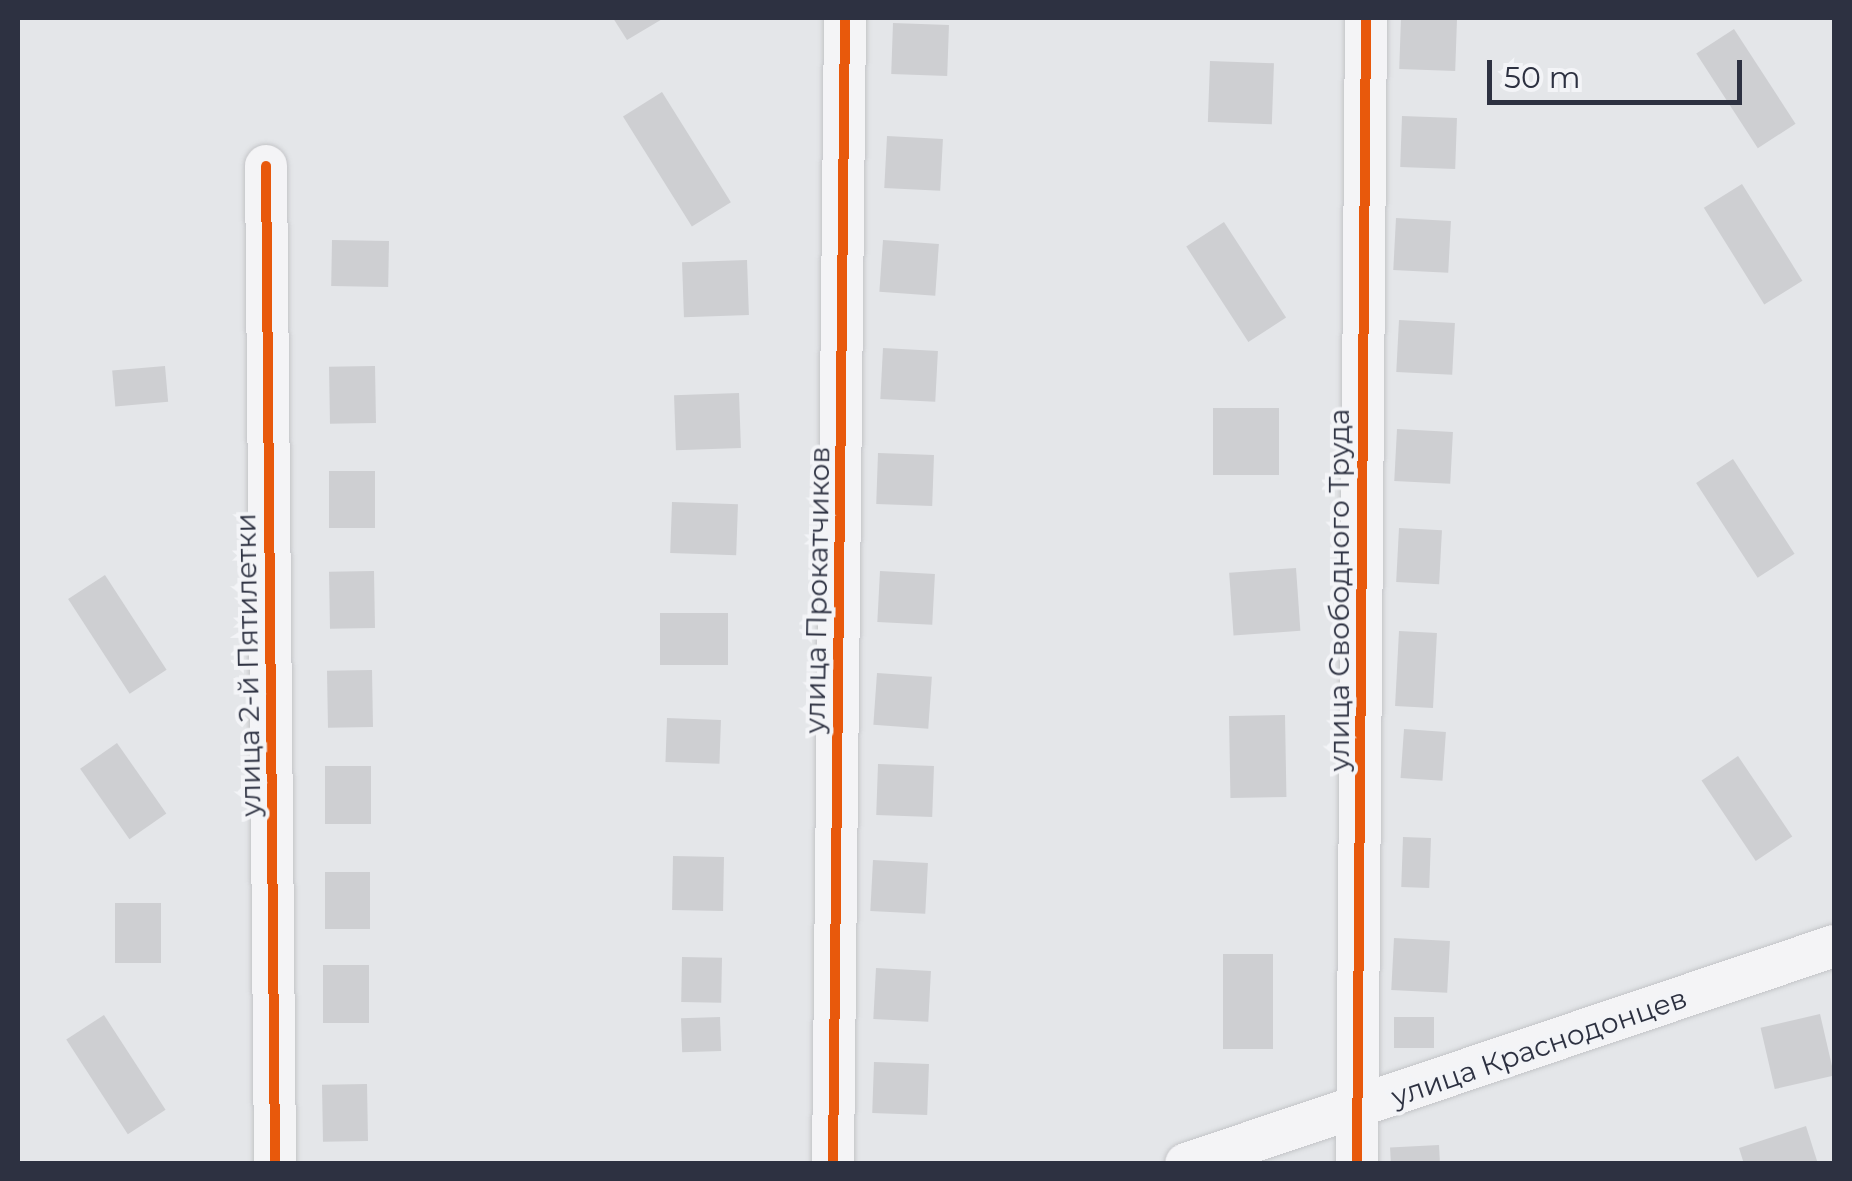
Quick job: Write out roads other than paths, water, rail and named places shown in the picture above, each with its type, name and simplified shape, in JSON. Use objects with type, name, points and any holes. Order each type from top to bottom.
[{"type":"street","name":"улица Прокатчиков","points":[[833,1164],[845,18]]},
{"type":"street","name":"улица Свободного Труда","points":[[1357,1164],[1366,18]]},
{"type":"street","name":"улица 2-й Пятилетки","points":[[266,166],[275,1164]]},
{"type":"street","name":"улица Краснодонцев","points":[[1186,1164],[1834,946]]}]
